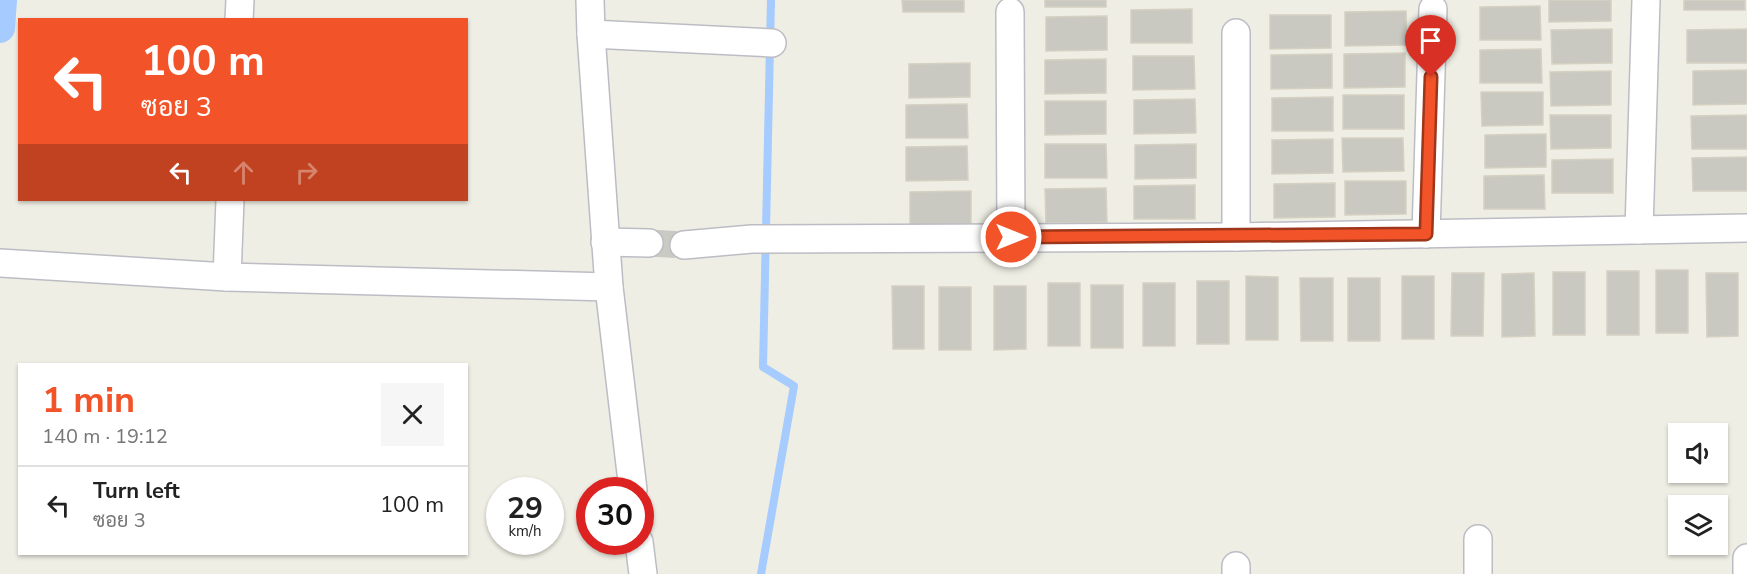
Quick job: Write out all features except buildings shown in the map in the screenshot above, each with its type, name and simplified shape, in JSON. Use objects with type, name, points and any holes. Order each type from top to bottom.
[{"type":"street","points":[[239,18],[240,0]]},
{"type":"street","points":[[590,0],[605,242],[631,477]]},
{"type":"street","points":[[1639,230],[1646,0]]},
{"type":"street","points":[[1426,234],[1433,9]]},
{"type":"street","points":[[1010,12],[1011,237]]},
{"type":"street","points":[[1236,33],[1236,237]]},
{"type":"street","points":[[591,34],[772,43]]},
{"type":"street","points":[[226,277],[230,201]]},
{"type":"street","points":[[684,244],[752,238],[798,240],[1236,237],[1747,228]]},
{"type":"street","points":[[605,242],[649,243]]},
{"type":"street","points":[[0,264],[226,277],[609,287]]},
{"type":"street","points":[[1478,539],[1478,574]]},
{"type":"street","points":[[641,555],[643,574]]},
{"type":"street","points":[[1747,558],[1747,574]]},
{"type":"waterway","points":[[0,28],[2,0]]},
{"type":"waterway","points":[[761,574],[794,386],[763,367],[771,0]]},
{"type":"tunnel","points":[[649,243],[684,245]]},
{"type":"route","points":[[1011,237],[1426,234],[1431,77]]}]
